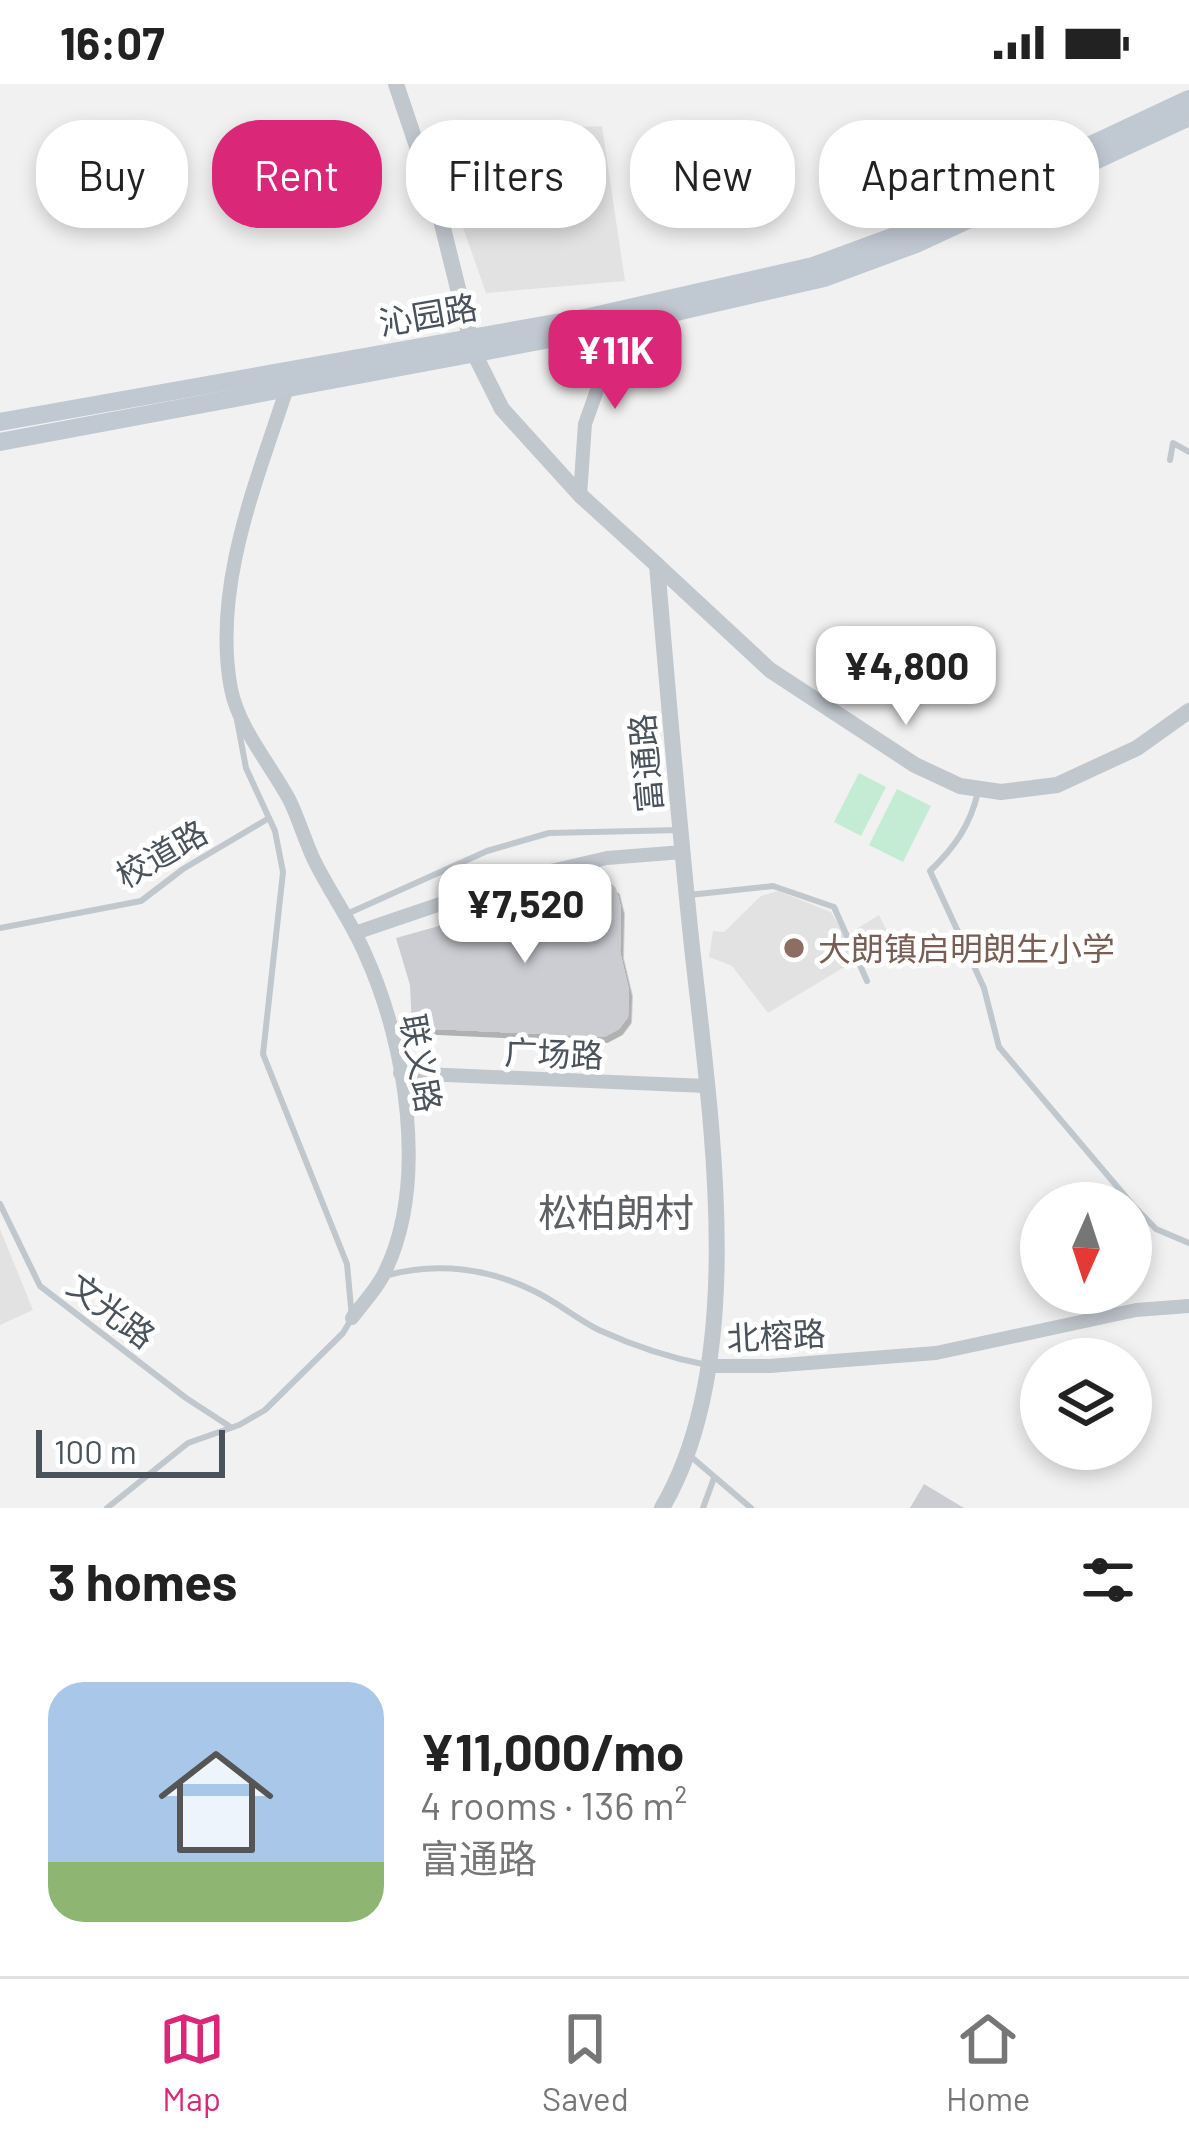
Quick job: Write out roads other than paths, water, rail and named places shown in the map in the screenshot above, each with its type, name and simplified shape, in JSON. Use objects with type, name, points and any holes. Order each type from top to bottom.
[{"type":"main road","name":"沁园路","points":[[0,442],[287,388],[813,266],[903,232],[1189,99]]},
{"type":"main road","name":"沁园路","points":[[0,422],[630,323],[824,278],[916,244],[1189,117]]},
{"type":"street","points":[[397,84],[439,212],[471,345],[502,409],[580,495],[770,670],[915,764],[960,786],[1001,792],[1057,785],[1137,748],[1189,711]]},
{"type":"street","points":[[580,495],[585,424],[602,376],[630,323]]},
{"type":"street","name":"联义路","points":[[287,388],[239,541],[227,621],[228,667],[237,710],[292,805],[314,860],[355,932],[391,1023],[409,1168],[404,1216],[383,1277],[352,1318]]},
{"type":"street","name":"富通路","points":[[657,565],[706,1086],[717,1287],[710,1366],[687,1453],[662,1508]]},
{"type":"street","points":[[355,932],[508,881],[607,858],[683,852]]},
{"type":"street","name":"广场路","points":[[400,1073],[706,1086]]},
{"type":"street","name":"北榕路","points":[[710,1366],[936,1353],[1136,1310],[1189,1306]]},
{"type":"lane","points":[[1170,460],[1173,443],[1189,452]]},
{"type":"lane","points":[[237,710],[237,736],[246,768],[269,818],[283,872],[263,1054],[347,1264],[352,1318]]},
{"type":"lane","points":[[979,789],[973,814],[953,849],[930,871],[938,896],[984,988],[999,1047],[1113,1182]]},
{"type":"lane","name":"校道路","points":[[0,928],[141,901],[183,869],[269,818]]},
{"type":"lane","points":[[346,915],[488,851],[549,833],[681,830]]},
{"type":"lane","points":[[687,895],[773,886],[834,907],[867,981]]},
{"type":"lane","name":"文光路","points":[[0,1204],[40,1286],[229,1426]]},
{"type":"lane","points":[[1152,1224],[1189,1243]]},
{"type":"lane","name":"北榕路","points":[[383,1277],[414,1268],[469,1269],[536,1292],[666,1357],[710,1366]]},
{"type":"lane","name":"联义路","points":[[107,1508],[188,1443],[265,1410],[344,1333],[352,1318]]},
{"type":"lane","points":[[687,1453],[752,1508]]},
{"type":"lane","points":[[703,1508],[714,1478]]},
{"type":"place","name":"大朗镇启明朗生小学","points":[[794,948]]},
{"type":"district","name":"松柏朗村","points":[[616,1211]]}]
